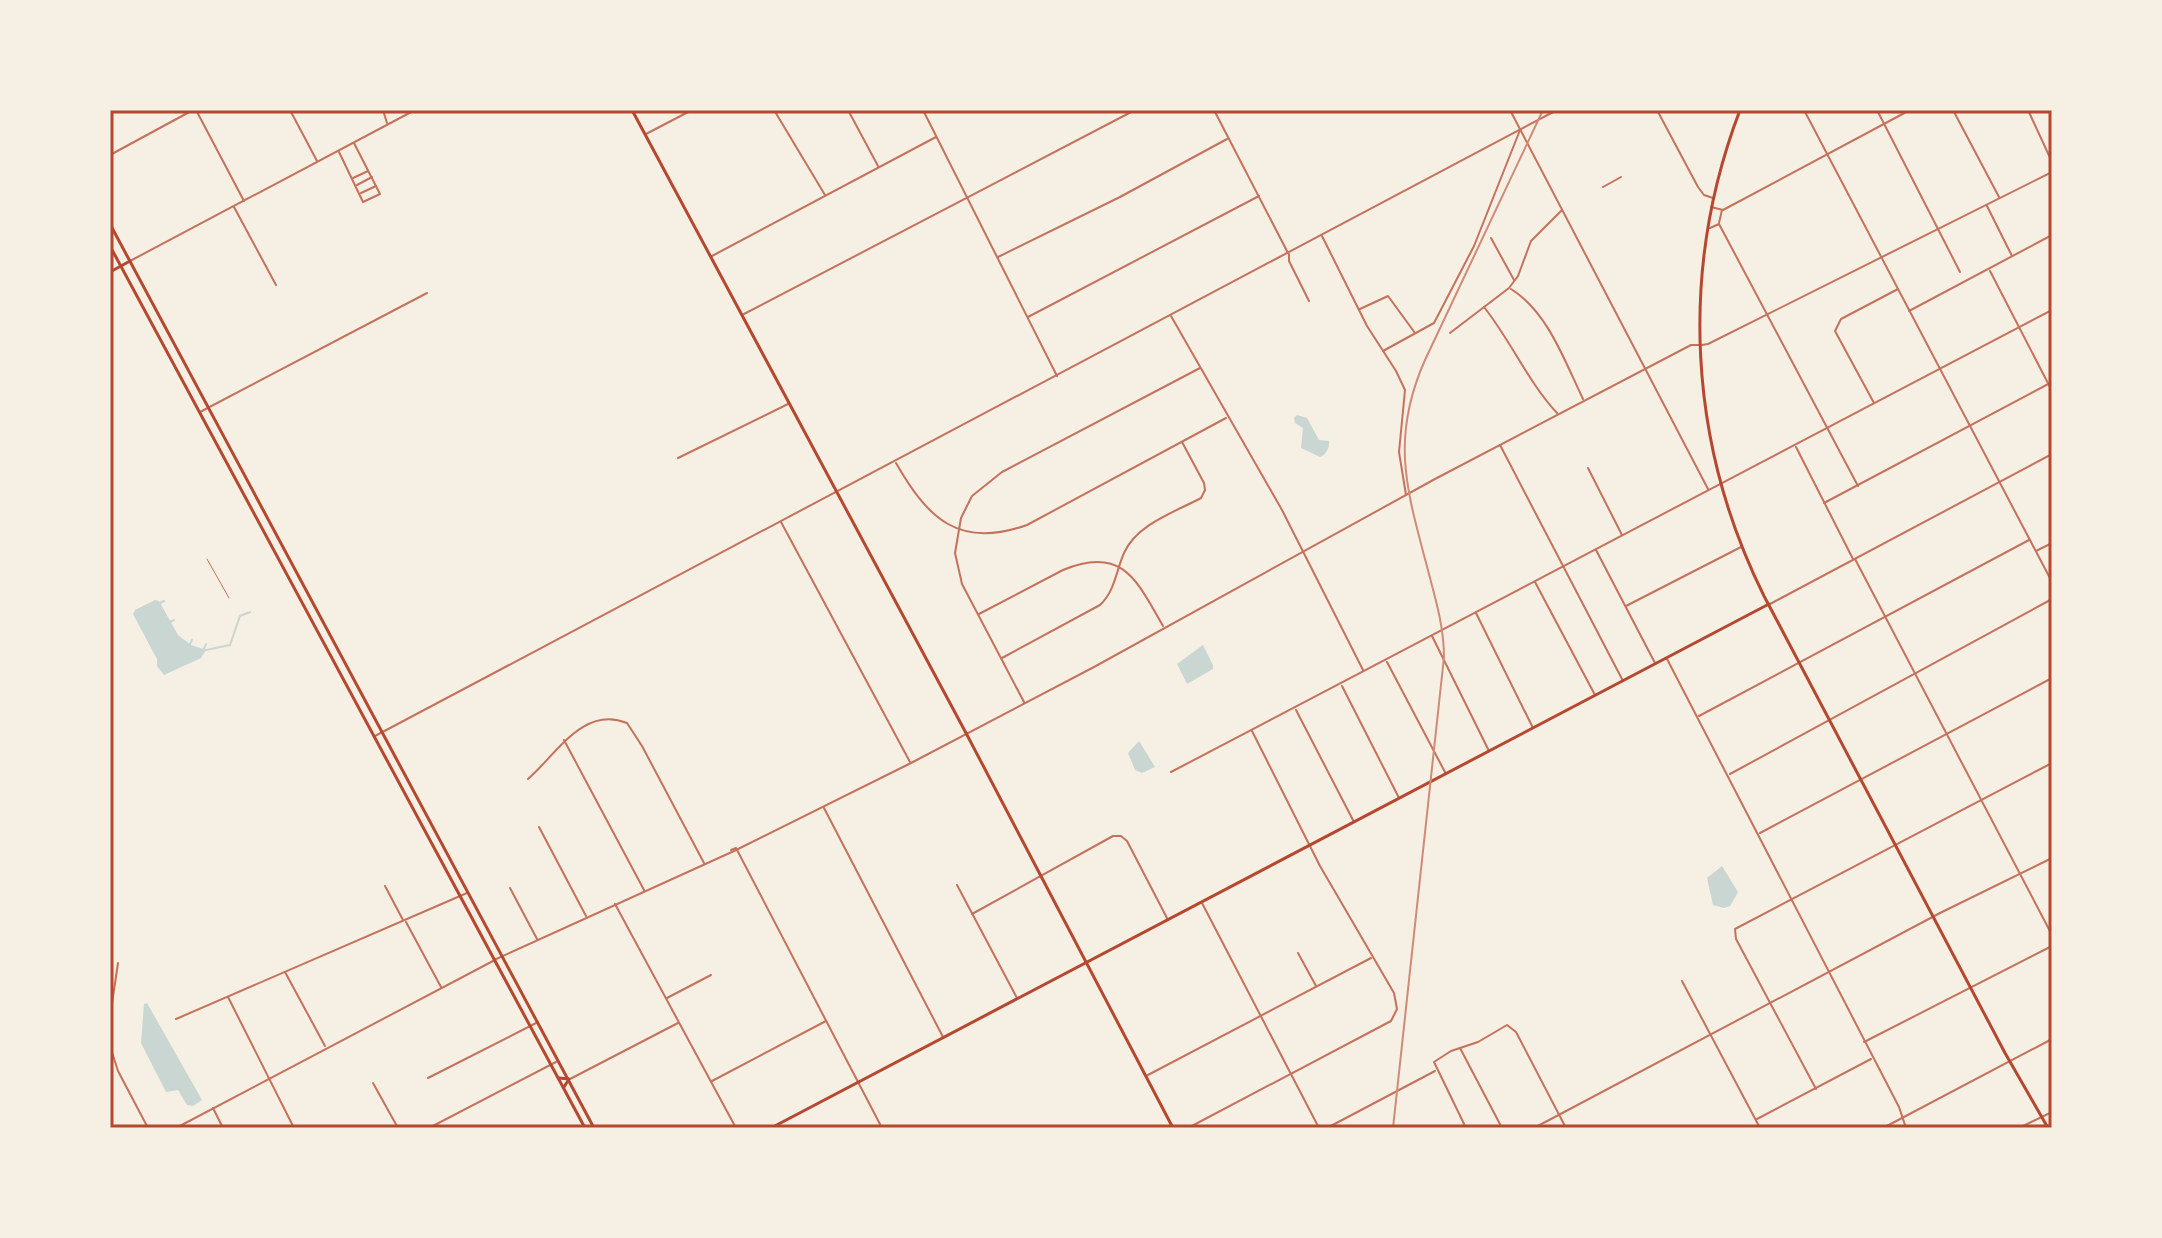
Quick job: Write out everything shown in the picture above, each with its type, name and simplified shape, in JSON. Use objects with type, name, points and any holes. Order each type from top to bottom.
[{"type":"main road","points":[[632,110],[966,733],[1173,1128]]},
{"type":"main road","points":[[1740,110],[1711,207],[1699,300],[1699,345],[1706,416],[1720,484],[1742,547],[1769,604],[2010,1062],[2048,1128]]},
{"type":"main road","points":[[110,224],[594,1128]]},
{"type":"main road","points":[[110,246],[585,1128]]},
{"type":"main road","points":[[110,272],[130,261]]},
{"type":"main road","points":[[771,1128],[1769,604]]},
{"type":"main road","points":[[556,1076],[569,1079]]},
{"type":"main road","points":[[564,1091],[564,1084],[569,1079]]},
{"type":"street","points":[[110,155],[195,110],[244,201]]},
{"type":"street","points":[[290,110],[318,162]]},
{"type":"street","points":[[383,110],[388,125]]},
{"type":"street","points":[[130,261],[415,110]]},
{"type":"street","points":[[645,135],[692,110]]},
{"type":"street","points":[[774,110],[825,195]]},
{"type":"street","points":[[848,110],[878,167]]},
{"type":"street","points":[[923,110],[1057,376]]},
{"type":"street","points":[[743,315],[1135,110]]},
{"type":"street","points":[[1214,110],[1289,254],[1289,261],[1309,301]]},
{"type":"street","points":[[1510,110],[1709,490]]},
{"type":"street","points":[[374,737],[1557,110]]},
{"type":"street","points":[[1657,110],[1696,184],[1703,194],[1713,198]]},
{"type":"street","points":[[1804,110],[2052,582]]},
{"type":"street","points":[[1877,110],[1960,272]]},
{"type":"street","points":[[1858,486],[1719,224],[1719,215],[1826,153],[1910,110]]},
{"type":"street","points":[[1953,110],[1999,198]]},
{"type":"street","points":[[2028,110],[2052,162]]},
{"type":"street","points":[[1382,352],[1434,323],[1497,194],[1520,130]]},
{"type":"street","points":[[711,257],[937,136]]},
{"type":"street","points":[[997,258],[1229,138]]},
{"type":"street","points":[[339,150],[363,202],[380,194],[354,143]]},
{"type":"street","points":[[352,179],[368,171]]},
{"type":"street","points":[[176,1128],[503,956],[911,763],[1645,367],[1691,345],[1708,344],[2052,172]]},
{"type":"street","points":[[356,185],[372,177]]},
{"type":"street","points":[[1603,187],[1621,177]]},
{"type":"street","points":[[360,194],[376,186]]},
{"type":"street","points":[[1027,317],[1259,196]]},
{"type":"street","points":[[1986,205],[2012,256]]},
{"type":"street","points":[[234,206],[276,285]]},
{"type":"street","points":[[1711,207],[1723,210]]},
{"type":"street","points":[[1450,333],[1509,288],[1515,281],[1531,241],[1562,209]]},
{"type":"street","points":[[1707,230],[1719,224]]},
{"type":"street","points":[[1909,311],[2052,235]]},
{"type":"street","points":[[1322,236],[1359,310],[1405,390],[1399,452],[1406,496]]},
{"type":"street","points":[[1491,238],[1515,281]]},
{"type":"street","points":[[1989,270],[2052,391]]},
{"type":"street","points":[[1509,288],[1527,302],[1542,320],[1584,400]]},
{"type":"street","points":[[1874,404],[1835,331],[1841,319],[1898,289]]},
{"type":"street","points":[[199,412],[427,293]]},
{"type":"street","points":[[1359,310],[1388,296],[1416,334]]},
{"type":"street","points":[[1483,306],[1539,392],[1558,414]]},
{"type":"street","points":[[1171,772],[2052,310]]},
{"type":"street","points":[[1171,316],[1303,552],[1364,672]]},
{"type":"street","points":[[159,338],[168,333]]},
{"type":"street","points":[[168,354],[177,350]]},
{"type":"street","points":[[1025,703],[957,570],[955,553],[958,529],[972,496],[1002,472],[1200,368]]},
{"type":"street","points":[[1824,503],[2050,383]]},
{"type":"street","points":[[678,458],[790,403]]},
{"type":"street","points":[[895,461],[921,504],[937,518],[958,529],[985,534],[1001,533],[1027,525],[1228,417]]},
{"type":"street","points":[[1001,659],[1100,605],[1110,594],[1124,552],[1137,533],[1201,498],[1204,483],[1182,442]]},
{"type":"street","points":[[1500,445],[1623,682]]},
{"type":"street","points":[[1795,446],[2052,935]]},
{"type":"street","points":[[1769,604],[2052,454]]},
{"type":"street","points":[[1588,468],[1622,536]]},
{"type":"street","points":[[781,522],[911,763]]},
{"type":"street","points":[[1697,717],[2030,540]]},
{"type":"street","points":[[2036,551],[2052,543]]},
{"type":"street","points":[[1626,606],[1742,547]]},
{"type":"street","points":[[1596,550],[1656,664]]},
{"type":"street","points":[[207,559],[229,598]]},
{"type":"street","points":[[978,614],[1077,564],[1100,561],[1120,566],[1138,582],[1164,628]]},
{"type":"street","points":[[1535,582],[1595,696]]},
{"type":"street","points":[[1728,775],[2052,599]]},
{"type":"street","points":[[1476,613],[1534,729]]},
{"type":"street","points":[[1432,636],[1490,752]]},
{"type":"street","points":[[1667,659],[1759,833],[1906,1128]]},
{"type":"street","points":[[1386,660],[1446,775]]},
{"type":"street","points":[[1759,833],[2052,678]]},
{"type":"street","points":[[1341,684],[1400,799]]},
{"type":"street","points":[[1295,708],[1354,823]]},
{"type":"street","points":[[528,779],[564,740],[595,722],[610,720],[627,723],[704,863]]},
{"type":"street","points":[[1188,1128],[1391,1021],[1396,1015],[1397,1004],[1252,731]]},
{"type":"street","points":[[564,740],[644,890]]},
{"type":"street","points":[[1816,1089],[1736,939],[1735,929],[2052,763]]},
{"type":"street","points":[[823,807],[943,1038]]},
{"type":"street","points":[[539,827],[587,917]]},
{"type":"street","points":[[972,914],[1113,836],[1121,836],[1127,841],[1168,920]]},
{"type":"street","points":[[736,848],[882,1128]]},
{"type":"street","points":[[1534,1128],[1933,917],[2052,858]]},
{"type":"street","points":[[957,885],[1017,999]]},
{"type":"street","points":[[385,886],[442,988]]},
{"type":"street","points":[[510,888],[537,941]]},
{"type":"street","points":[[176,1019],[468,892]]},
{"type":"street","points":[[1202,903],[1319,1128]]},
{"type":"street","points":[[615,904],[736,1128]]},
{"type":"street","points":[[1864,1043],[2052,946]]},
{"type":"street","points":[[1298,953],[1316,987]]},
{"type":"street","points":[[1146,1076],[1372,958]]},
{"type":"street","points":[[110,1017],[118,963]]},
{"type":"street","points":[[285,972],[326,1047]]},
{"type":"street","points":[[666,998],[711,975]]},
{"type":"street","points":[[1682,981],[1760,1128]]},
{"type":"street","points":[[228,997],[294,1128]]},
{"type":"street","points":[[428,1078],[538,1021]]},
{"type":"street","points":[[711,1082],[826,1021]]},
{"type":"street","points":[[569,1079],[679,1022]]},
{"type":"street","points":[[1466,1128],[1433,1063],[1509,1025],[1516,1032],[1566,1128]]},
{"type":"street","points":[[1883,1128],[2052,1039]]},
{"type":"street","points":[[110,1046],[118,1071],[148,1128]]},
{"type":"street","points":[[1460,1048],[1502,1128]]},
{"type":"street","points":[[1756,1120],[1873,1059]]},
{"type":"street","points":[[429,1128],[559,1061]]},
{"type":"street","points":[[1327,1128],[1436,1070]]},
{"type":"street","points":[[373,1083],[398,1128]]},
{"type":"street","points":[[213,1108],[223,1128]]},
{"type":"street","points":[[2019,1128],[2052,1112]]},
{"type":"shaded area","points":[[1297,415],[1307,418],[1319,440],[1329,441],[1322,456],[1301,448],[1303,428],[1295,423]]},
{"type":"shaded area","points":[[155,600],[159,601],[178,635],[191,645],[206,650],[201,658],[164,675],[133,614]]},
{"type":"shaded area","points":[[1203,645],[1213,669],[1187,684],[1177,664]]},
{"type":"shaded area","points":[[1139,741],[1155,767],[1142,773],[1135,770],[1128,753]]},
{"type":"shaded area","points":[[1722,866],[1738,892],[1730,906],[1724,908],[1713,905],[1707,878]]},
{"type":"shaded area","points":[[147,1003],[202,1100],[193,1106],[187,1105],[178,1090],[166,1092],[141,1043],[144,1004]]},
{"type":"waterway","points":[[160,603],[164,601]]},
{"type":"waterway","points":[[206,650],[230,645],[240,616],[250,612]]},
{"type":"waterway","points":[[170,622],[174,620]]},
{"type":"waterway","points":[[190,644],[192,640]]},
{"type":"waterway","points":[[204,649],[206,644]]},
{"type":"railway","points":[[1393,1128],[1444,657],[1440,617],[1409,495],[1405,444],[1407,418],[1425,360],[1543,110]]}]
